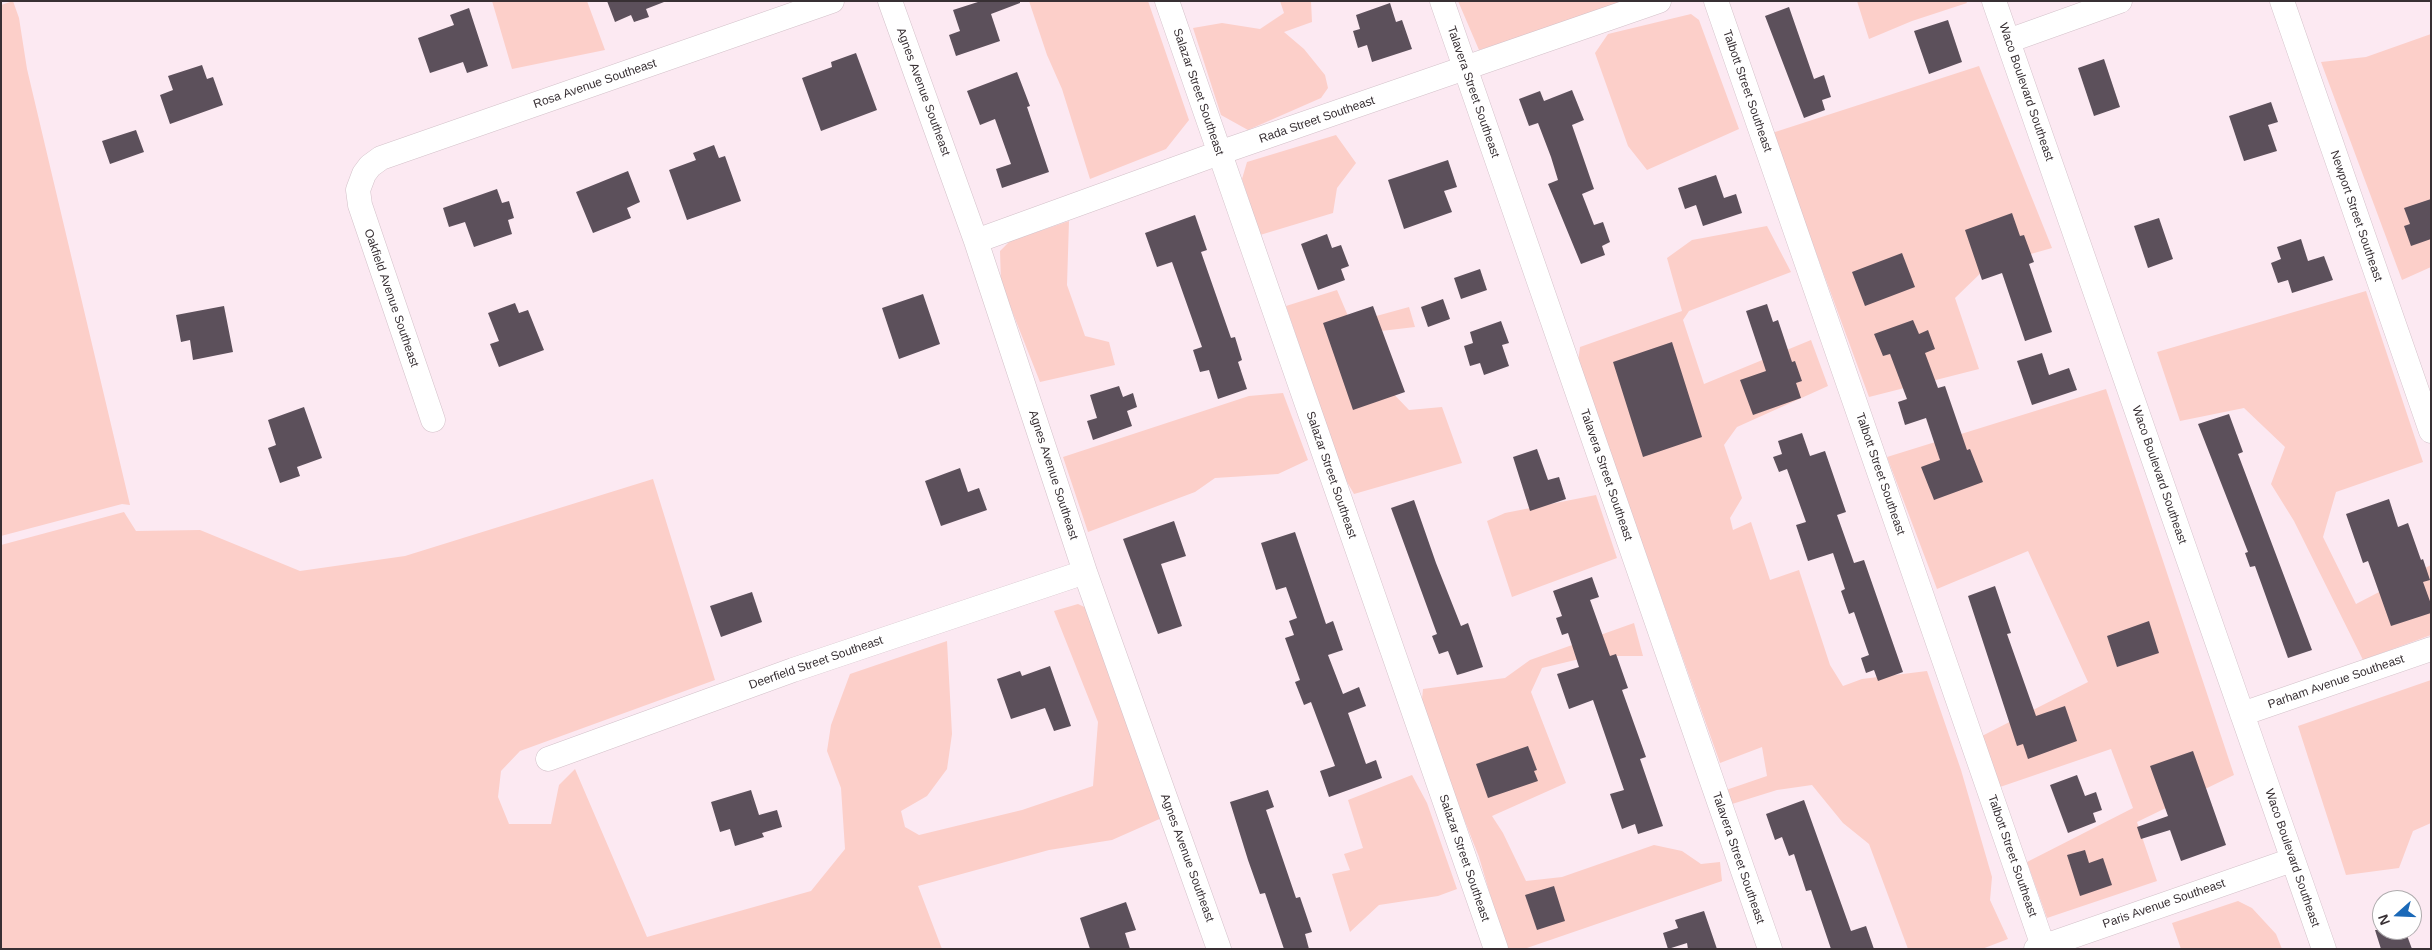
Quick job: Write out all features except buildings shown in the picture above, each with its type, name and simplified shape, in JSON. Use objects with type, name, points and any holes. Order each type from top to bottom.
[{"type":"street","name":"Rosa Avenue Southeast","points":[[364,174],[380,158],[832,1]]},
{"type":"street","name":"Agnes Avenue Southeast","points":[[890,1],[976,240],[1085,572],[1219,949]]},
{"type":"street","name":"Salazar Street Southeast","points":[[1166,1],[1496,949]]},
{"type":"street","name":"Talavera Street Southeast","points":[[1442,1],[1770,949]]},
{"type":"street","name":"Rada Street Southeast","points":[[976,240],[1219,153],[1465,70],[1659,1]]},
{"type":"street","name":"Talbott Street Southeast","points":[[1716,1],[2040,947]]},
{"type":"street","name":"Waco Boulevard Southeast","points":[[1994,1],[2324,949]]},
{"type":"street","points":[[2008,41],[2120,1]]},
{"type":"street","name":"Newport Street Southeast","points":[[2282,1],[2431,431]]},
{"type":"street","name":"Oakfield Avenue Southeast","points":[[364,174],[358,190],[360,205],[433,420]]},
{"type":"street","name":"Deerfield Street Southeast","points":[[548,759],[793,670],[1085,572]]},
{"type":"street","name":"Parham Avenue Southeast","points":[[2242,714],[2431,649]]},
{"type":"street","name":"Paris Avenue Southeast","points":[[2040,947],[2292,860]]},
{"type":"shaded area","points":[[13,1],[19,18],[27,69],[130,505],[122,504],[1,536],[1,5]]},
{"type":"shaded area","points":[[492,1],[587,1],[605,50],[512,69]]},
{"type":"shaded area","points":[[1029,1],[1148,1],[1189,120],[1166,149],[1090,179],[1062,89],[1047,55]]},
{"type":"shaded area","points":[[1280,1],[1311,1],[1312,22],[1284,32],[1304,49],[1325,75],[1328,88],[1321,98],[1248,130],[1221,115],[1193,28],[1222,23],[1260,29],[1284,13]]},
{"type":"shaded area","points":[[1458,1],[1636,1],[1479,50]]},
{"type":"shaded area","points":[[1857,1],[1966,1],[1967,3],[1912,21],[1869,39]]},
{"type":"shaded area","points":[[1691,14],[1699,20],[1739,129],[1647,170],[1628,146],[1595,53],[1608,34]]},
{"type":"shaded area","points":[[2431,34],[2431,267],[2402,280],[2321,62],[2366,57]]},
{"type":"shaded area","points":[[1979,66],[2052,248],[1988,266],[1955,298],[1979,369],[1869,397],[1772,133]]},
{"type":"shaded area","points":[[1336,135],[1356,163],[1337,188],[1333,213],[1260,235],[1242,179],[1247,162]]},
{"type":"shaded area","points":[[1069,221],[1067,285],[1085,336],[1109,342],[1115,365],[1040,382],[1001,283],[1000,251],[1010,241]]},
{"type":"shaded area","points":[[1767,226],[1791,272],[1689,311],[1683,320],[1704,384],[1811,340],[1828,386],[1737,427],[1724,445],[1742,498],[1730,518],[1733,530],[1751,522],[1770,580],[1799,570],[1830,665],[1843,686],[1862,679],[1927,671],[1961,770],[1992,877],[1990,900],[2008,939],[1982,949],[1908,949],[1869,844],[1843,823],[1812,785],[1777,790],[1732,804],[1723,791],[1767,776],[1762,747],[1720,763],[1578,362],[1580,347],[1682,311],[1667,258],[1692,240]]},
{"type":"shaded area","points":[[1337,290],[1351,323],[1409,307],[1415,327],[1364,333],[1365,364],[1409,410],[1442,407],[1462,463],[1354,494],[1343,475],[1286,306]]},
{"type":"shaded area","points":[[2366,291],[2423,462],[2336,492],[2323,537],[2356,604],[2431,565],[2431,635],[2363,660],[2294,521],[2271,484],[2285,447],[2244,408],[2180,421],[2157,352]]},
{"type":"shaded area","points":[[2106,389],[2234,775],[2137,822],[2157,881],[2047,918],[2027,862],[2133,808],[2111,749],[2000,787],[1982,736],[2088,682],[2028,551],[1937,589],[1887,457]]},
{"type":"shaded area","points":[[1283,393],[1308,460],[1278,474],[1215,478],[1195,492],[1088,532],[1063,457],[1249,396]]},
{"type":"shaded area","points":[[653,479],[715,680],[520,751],[501,771],[498,797],[509,824],[551,824],[559,785],[575,769],[647,937],[811,891],[845,849],[841,788],[827,751],[831,725],[850,674],[947,641],[952,734],[947,769],[927,796],[901,811],[905,827],[919,835],[1022,810],[1093,786],[1098,722],[1054,611],[1078,604],[1091,610],[1164,817],[1112,840],[1049,850],[918,886],[942,949],[1,949],[1,545],[124,512],[136,531],[200,530],[300,571],[405,556]]},
{"type":"shaded area","points":[[1596,495],[1617,558],[1512,597],[1487,521],[1505,513]]},
{"type":"shaded area","points":[[1634,623],[1643,656],[1592,656],[1542,668],[1531,692],[1566,783],[1492,816],[1503,833],[1526,881],[1562,877],[1654,845],[1682,851],[1701,864],[1720,862],[1722,881],[1524,949],[1506,949],[1479,857],[1421,710],[1423,689],[1505,678],[1530,660]]},
{"type":"shaded area","points":[[2431,680],[2431,823],[2413,831],[2399,868],[2346,875],[2298,726]]},
{"type":"shaded area","points":[[1412,775],[1427,803],[1457,889],[1438,896],[1379,905],[1350,932],[1332,874],[1350,870],[1344,854],[1363,848],[1348,800]]},
{"type":"shaded area","points":[[2238,901],[2252,908],[2276,934],[2282,949],[2181,949],[2172,923]]}]
